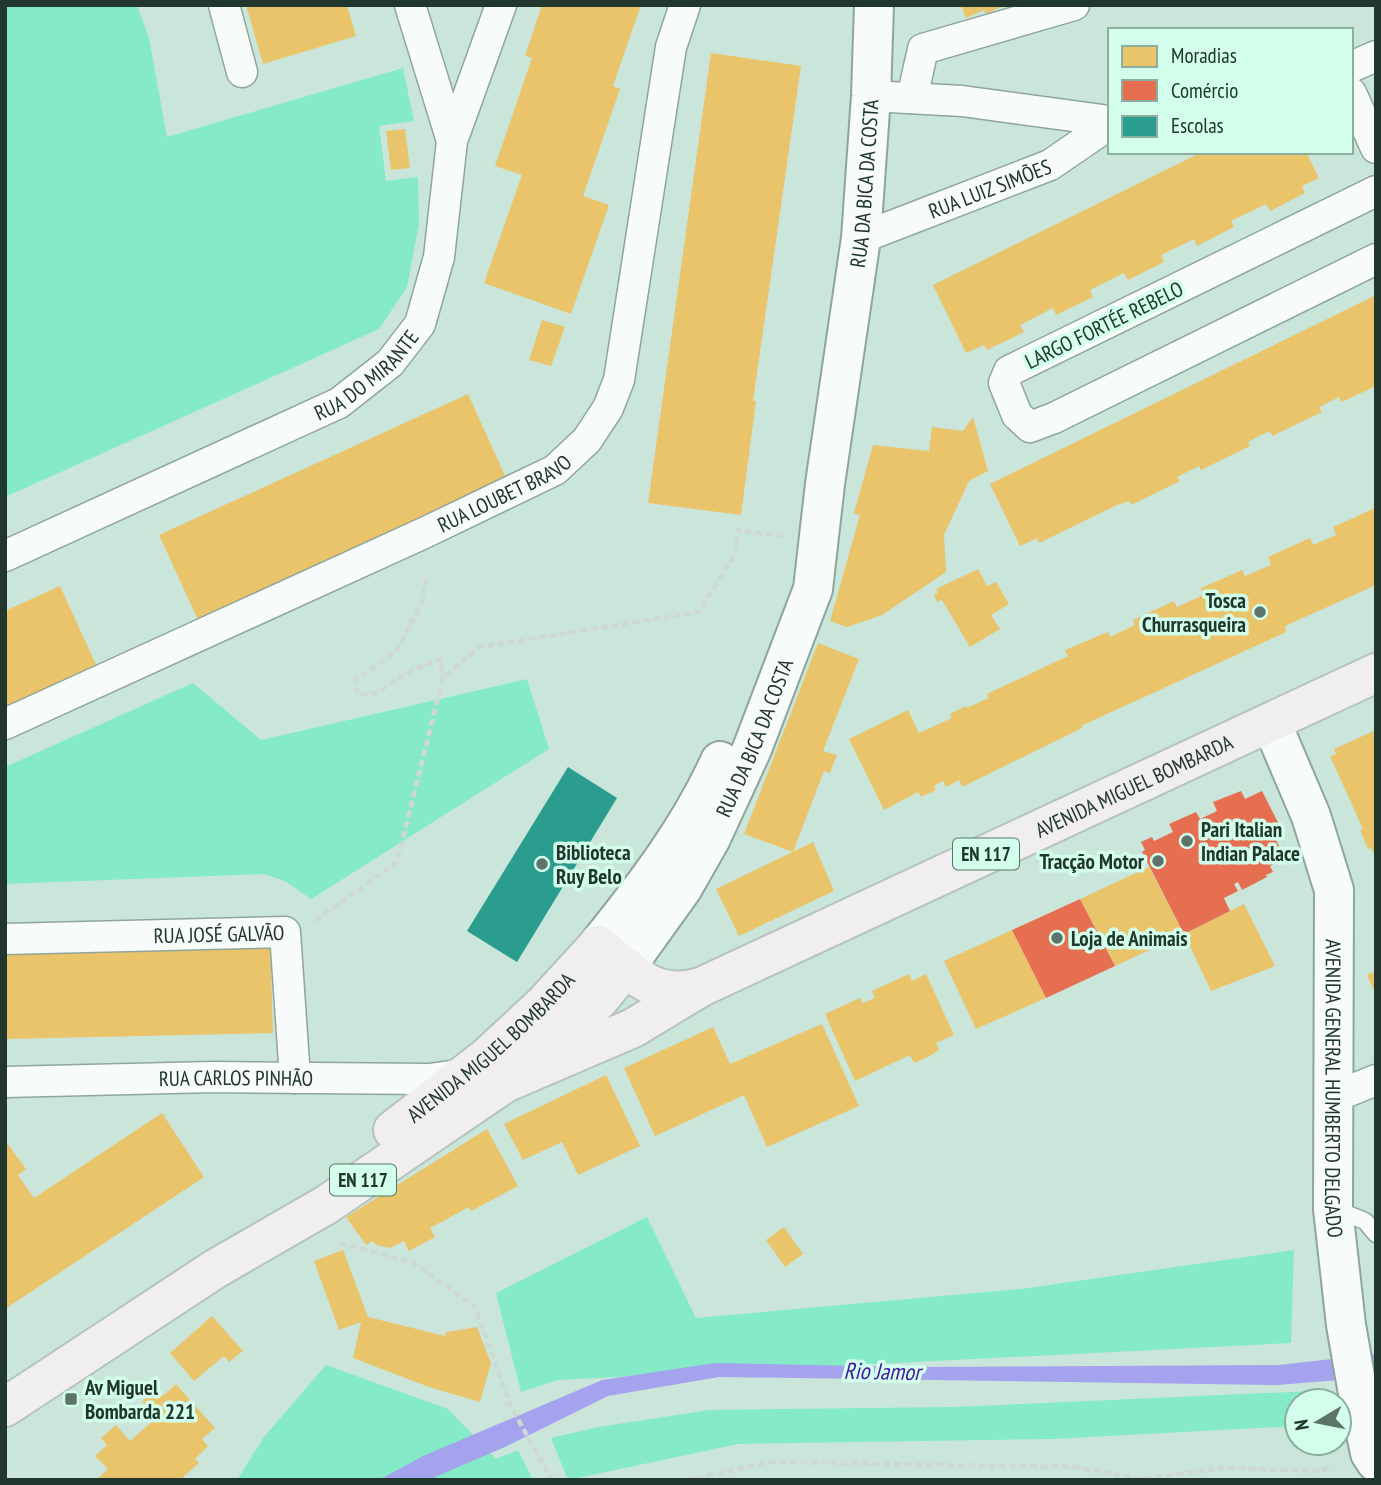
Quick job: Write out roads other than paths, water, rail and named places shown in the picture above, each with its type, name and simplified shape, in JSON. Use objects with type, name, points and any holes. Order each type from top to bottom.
[{"type":"main road","name":"AVENIDA MIGUEL BOMBARDA","points":[[505,1083],[633,1028],[701,987],[1376,673]]},
{"type":"main road","name":"AVENIDA MIGUEL BOMBARDA","points":[[612,956],[649,985],[659,989],[674,992],[701,987]]},
{"type":"main road","name":"AVENIDA MIGUEL BOMBARDA","points":[[215,1269],[465,1074],[543,1005],[612,956]]},
{"type":"main road","name":"AVENIDA MIGUEL BOMBARDA","points":[[5,1407],[215,1269],[327,1205],[505,1083],[545,1051],[599,1000],[612,956]]},
{"type":"street","points":[[224,5],[242,72]]},
{"type":"street","points":[[410,5],[452,141]]},
{"type":"street","name":"RUA DO MIRANTE","points":[[5,556],[340,403],[390,363],[420,324],[439,257],[452,141],[501,5]]},
{"type":"street","name":"RUA LOUBET BRAVO","points":[[5,724],[424,533],[555,470],[587,440],[608,408],[619,380],[671,47],[685,5]]},
{"type":"street","name":"RUA DA BICA DA COSTA","points":[[612,956],[682,889],[706,849],[752,749],[813,589],[825,484],[861,238],[874,5]]},
{"type":"street","points":[[912,98],[923,49],[1074,5]]},
{"type":"street","points":[[1353,66],[1376,56]]},
{"type":"street","name":"RUA LUIZ SIMÕES","points":[[871,96],[962,101],[1108,122]]},
{"type":"street","points":[[1353,97],[1376,148]]},
{"type":"street","points":[[1051,165],[1062,131],[1052,115]]},
{"type":"street","name":"RUA LUIZ SIMÕES","points":[[861,238],[1051,165],[1108,123]]},
{"type":"street","name":"LARGO FORTÉE REBELO","points":[[1376,191],[1009,371],[1004,383],[1017,415],[1030,427],[1054,418],[1376,259]]},
{"type":"street","name":"RUA DA BICA DA COSTA","points":[[612,956],[710,784],[750,696],[825,484]]},
{"type":"street","name":"AVENIDA GENERAL HUMBERTO DELGADO","points":[[1270,722],[1311,817],[1334,890],[1333,1209],[1346,1325],[1370,1453],[1376,1462]]},
{"type":"street","name":"RUA JOSÉ GALVÃO","points":[[5,939],[285,932],[295,1078]]},
{"type":"street","name":"RUA CARLOS PINHÃO","points":[[5,1082],[214,1077],[429,1079],[465,1074]]},
{"type":"street","points":[[1334,1097],[1376,1080]]},
{"type":"lane","points":[[1333,1209],[1366,1221],[1376,1234]]},
{"type":"water","name":"Rio Jamor","points":[[1376,1354],[1376,1377],[1278,1385],[719,1377],[608,1396],[505,1447],[428,1480],[379,1480],[423,1456],[602,1380],[715,1363],[908,1367],[1279,1365]]},
{"type":"place","name":"Tosca Churrasqueira","points":[[1260,612]]},
{"type":"place","name":"Pari Italian Indian Palace","points":[[1187,841]]},
{"type":"place","name":"Tracção Motor","points":[[1158,861]]},
{"type":"place","name":"Biblioteca Ruy Belo","points":[[542,864]]},
{"type":"place","name":"Loja de Animais","points":[[1057,938]]},
{"type":"place","name":"Av Miguel Bombarda 221","points":[[71,1399]]}]
